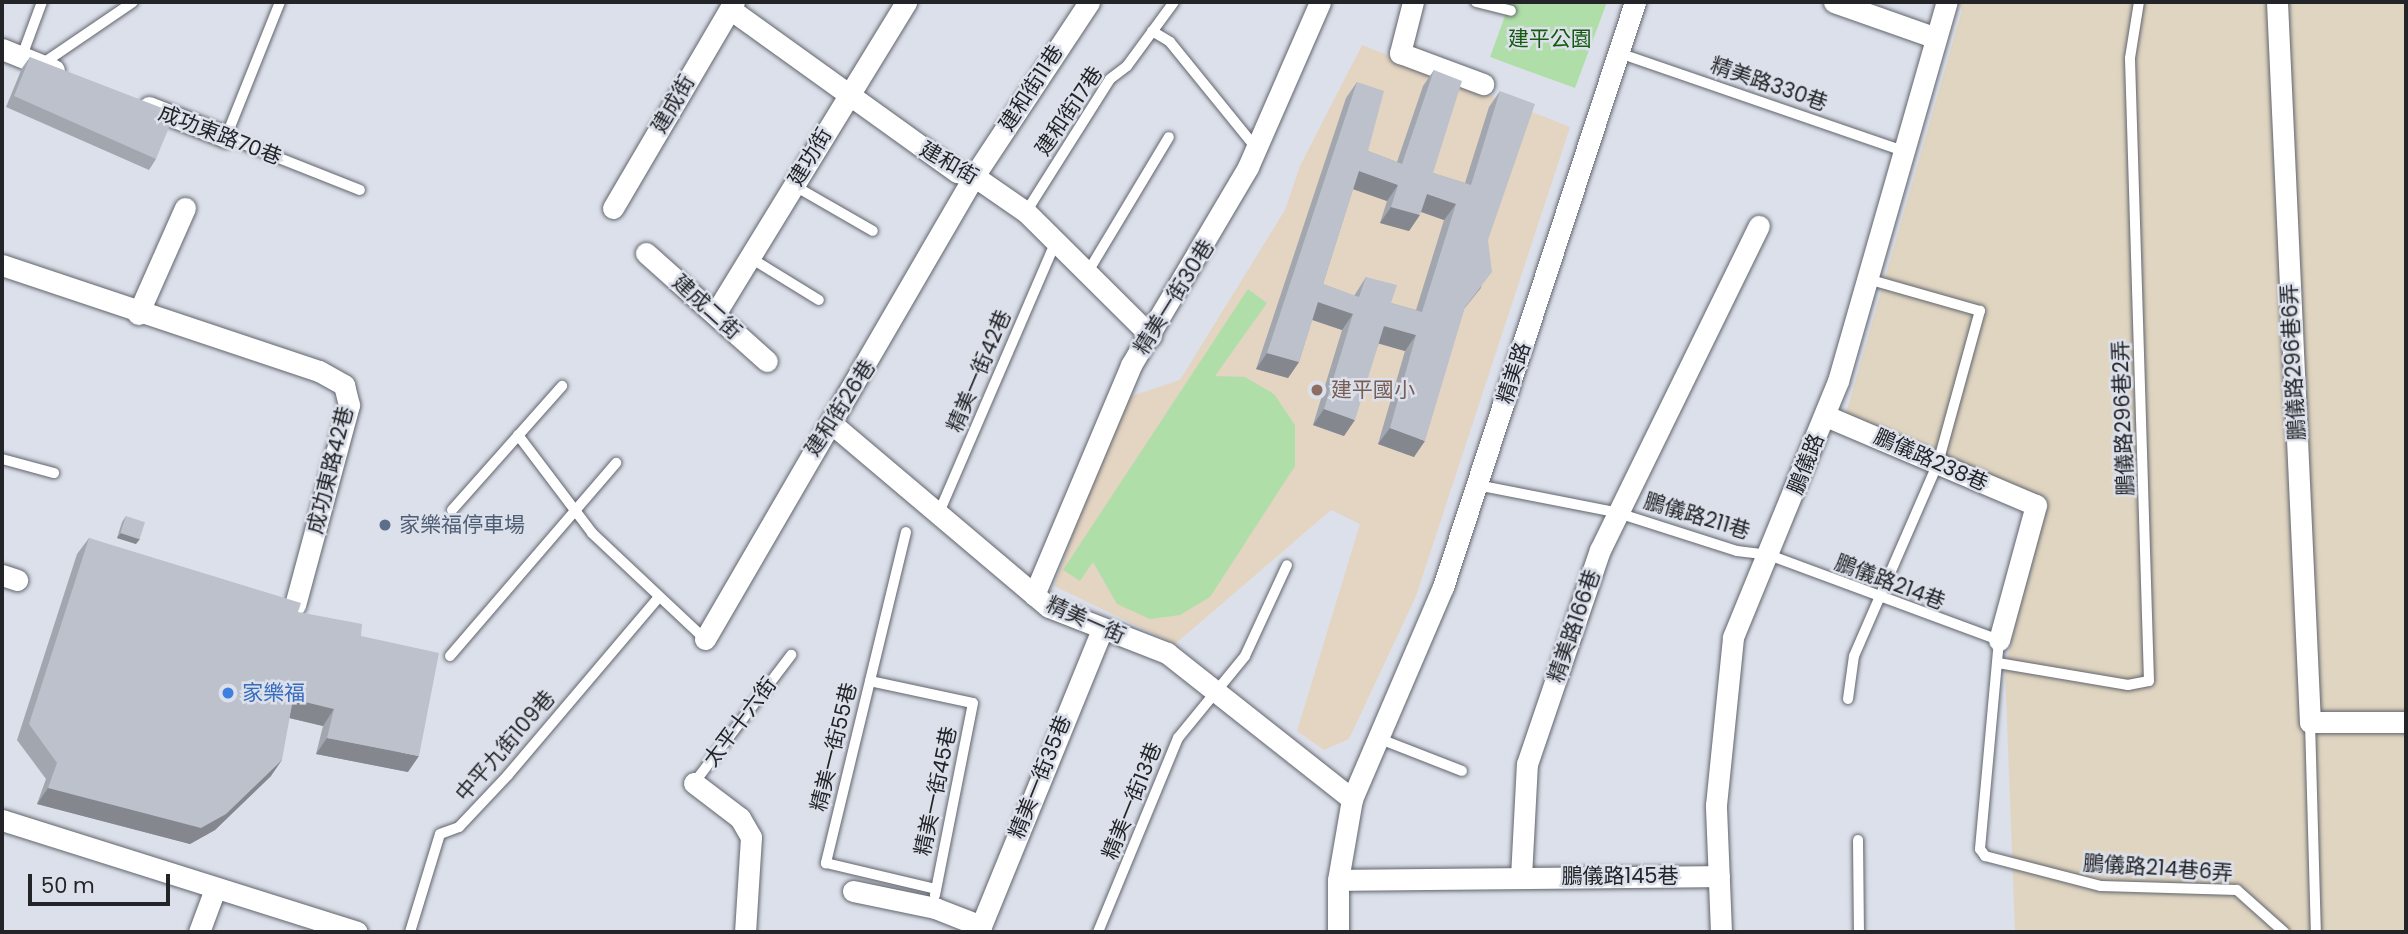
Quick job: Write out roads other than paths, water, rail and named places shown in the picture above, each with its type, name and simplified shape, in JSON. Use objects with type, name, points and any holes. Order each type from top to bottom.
[{"type":"street","name":"建功街","points":[[715,314],[906,2]]},
{"type":"street","name":"建和街11巷","points":[[974,176],[1089,2]]},
{"type":"street","name":"精美一街30巷","points":[[1034,595],[1131,365],[1151,336],[1257,149],[1320,2]]},
{"type":"street","points":[[1413,2],[1400,53],[1483,84]]},
{"type":"street","name":"精美路","points":[[1338,932],[1338,880],[1352,799],[1443,587],[1635,2]]},
{"type":"street","points":[[1834,2],[1936,38]]},
{"type":"street","name":"鵬儀路","points":[[1721,932],[1716,805],[1733,637],[1826,416],[1907,152],[1947,2]]},
{"type":"street","name":"鵬儀路296巷6弄","points":[[2277,2],[2309,722]]},
{"type":"street","name":"建和街","points":[[732,6],[848,96],[957,172],[974,176],[1026,212],[1089,270],[1151,336]]},
{"type":"street","name":"建成街","points":[[613,208],[732,6]]},
{"type":"street","points":[[2,49],[75,78]]},
{"type":"street","name":"成功東路70巷","points":[[131,100],[226,137]]},
{"type":"street","name":"建和街26巷","points":[[705,639],[974,176]]},
{"type":"street","points":[[138,314],[185,208]]},
{"type":"street","name":"精美路166巷","points":[[1521,877],[1527,764],[1615,512],[1759,226]]},
{"type":"street","name":"建成二街","points":[[646,253],[767,361]]},
{"type":"street","name":"成功東路42巷","points":[[2,265],[138,314],[319,371],[344,385],[349,405],[295,605]]},
{"type":"street","name":"鵬儀路238巷","points":[[1826,416],[2036,505],[1998,640]]},
{"type":"street","name":"精美一街","points":[[831,423],[937,518],[1034,595],[1102,630],[1167,653],[1352,799]]},
{"type":"street","name":"精美一街35巷","points":[[980,929],[1102,630]]},
{"type":"street","points":[[2309,722],[2406,722]]},
{"type":"street","name":"太平十六街","points":[[694,783],[740,818],[751,837],[745,932]]},
{"type":"street","points":[[2,820],[357,932]]},
{"type":"street","name":"鵬儀路145巷","points":[[1521,877],[1719,876]]},
{"type":"street","points":[[1338,880],[1521,877]]},
{"type":"street","points":[[199,932],[215,889]]},
{"type":"street","points":[[853,891],[935,899],[980,929]]},
{"type":"lane","points":[[32,60],[42,2]]},
{"type":"lane","points":[[32,60],[132,2]]},
{"type":"lane","points":[[226,137],[280,2]]},
{"type":"lane","name":"建和街17巷","points":[[1026,212],[1110,79],[1174,2]]},
{"type":"lane","points":[[1476,2],[1511,11]]},
{"type":"lane","name":"鵬儀路296巷2弄","points":[[1998,663],[2128,684],[2149,681],[2130,58],[2139,2]]},
{"type":"lane","points":[[1152,31],[1170,42],[1257,149]]},
{"type":"lane","name":"精美路330巷","points":[[1619,52],[1907,152]]},
{"type":"lane","name":"成功東路70巷","points":[[226,137],[360,190]]},
{"type":"lane","points":[[1089,270],[1169,137]]},
{"type":"lane","points":[[793,185],[873,231]]},
{"type":"lane","name":"精美一街42巷","points":[[937,518],[1056,240]]},
{"type":"lane","points":[[749,257],[819,300]]},
{"type":"lane","points":[[1848,699],[1854,656],[1938,463],[1980,311],[1868,279]]},
{"type":"lane","points":[[452,510],[562,386]]},
{"type":"lane","points":[[518,435],[577,514],[705,639]]},
{"type":"lane","points":[[2,459],[54,473]]},
{"type":"lane","points":[[450,656],[577,514],[616,463]]},
{"type":"lane","name":"鵬儀路211巷","points":[[1477,485],[1615,512],[1737,551],[1769,555]]},
{"type":"lane","name":"精美一街55巷","points":[[906,532],[827,863],[935,899]]},
{"type":"lane","name":"鵬儀路214巷","points":[[1769,555],[1881,599],[1998,640]]},
{"type":"lane","name":"精美一街13巷","points":[[1098,932],[1178,738],[1245,656],[1287,565]]},
{"type":"lane","name":"中平九街109巷","points":[[410,932],[440,834],[459,827],[508,775],[659,597]]},
{"type":"lane","name":"鵬儀路214巷6弄","points":[[1998,640],[1980,849],[1985,856],[2101,886],[2237,890],[2284,932]]},
{"type":"lane","name":"太平十六街","points":[[694,783],[791,655]]},
{"type":"lane","name":"精美一街45巷","points":[[870,681],[973,703],[935,899]]},
{"type":"lane","name":"鵬儀路296巷6弄","points":[[2309,722],[2316,932]]},
{"type":"lane","points":[[1380,739],[1462,771]]},
{"type":"lane","points":[[1858,840],[1859,932]]},
{"type":"place","name":"建平國小","points":[[1317,390]]},
{"type":"place","name":"家樂福停車場","points":[[385,525]]},
{"type":"place","name":"家樂福","points":[[228,693]]},
{"type":"park label","name":"建平公園","points":[[1550,39]]}]
